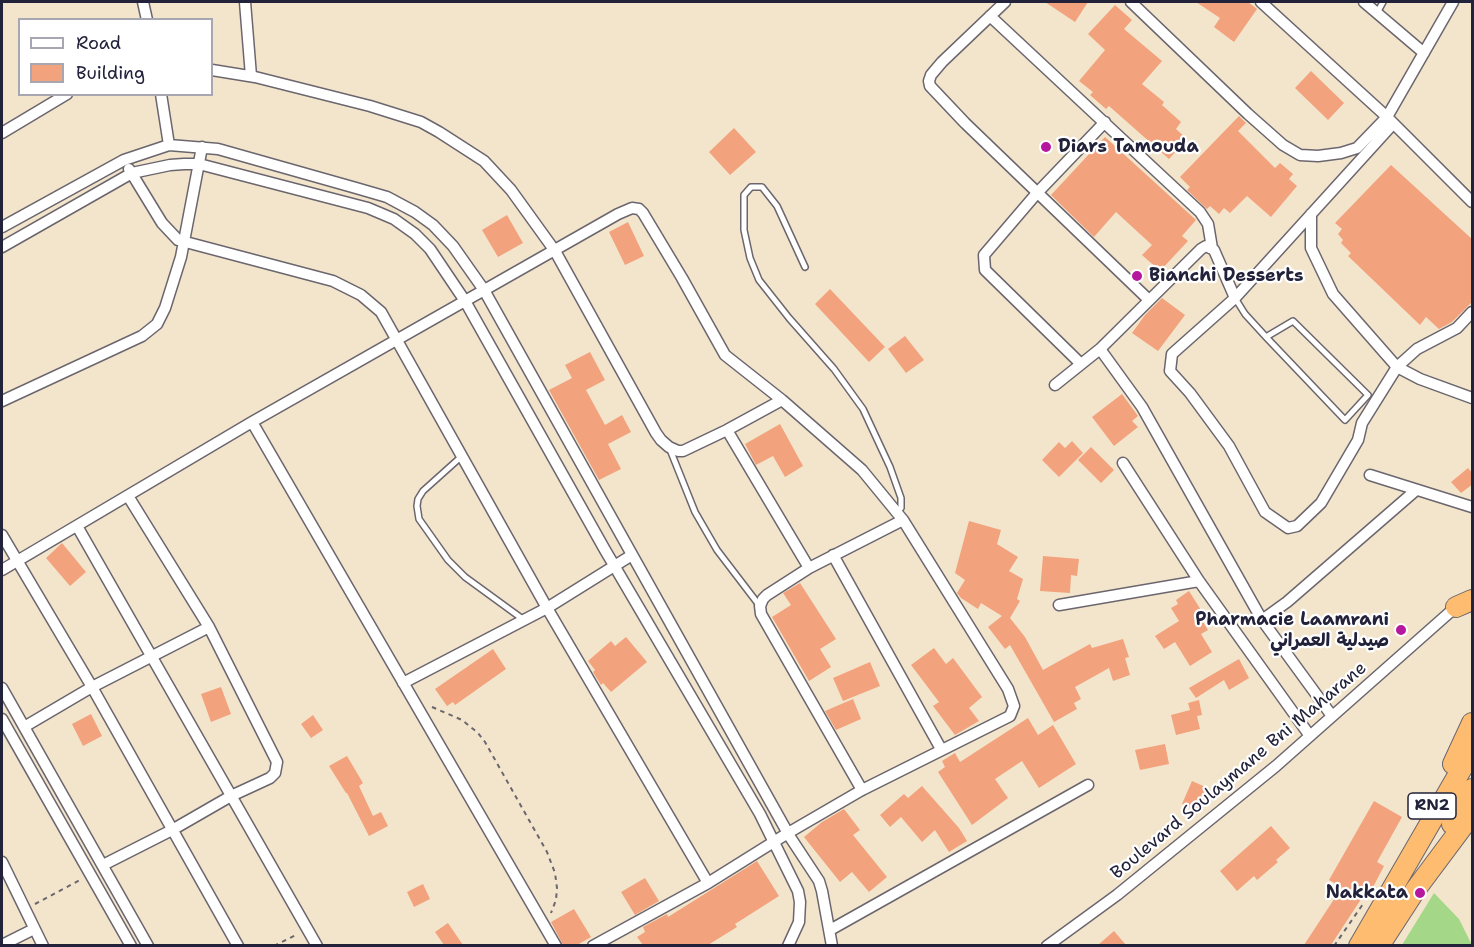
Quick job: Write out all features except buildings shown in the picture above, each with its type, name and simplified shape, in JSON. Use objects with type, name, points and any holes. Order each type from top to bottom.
[{"type":"highway","name":"RN2","points":[[1359,945],[1391,889],[1473,723]]},
{"type":"highway","points":[[1391,889],[1473,751]]},
{"type":"highway","points":[[1416,889],[1473,789]]},
{"type":"highway","name":"RN2","points":[[1379,945],[1416,889],[1473,814]]},
{"type":"street","points":[[143,2],[147,18]]},
{"type":"street","points":[[245,2],[251,76]]},
{"type":"street","points":[[1005,2],[931,75],[929,81],[933,91],[1149,300]]},
{"type":"street","points":[[1131,2],[1240,107],[1283,145],[1300,154],[1318,156],[1357,148],[1390,121]]},
{"type":"street","points":[[1261,2],[1390,121],[1473,202]]},
{"type":"street","points":[[1364,2],[1424,53]]},
{"type":"street","points":[[1454,2],[1424,53],[1390,121],[1311,214],[1235,298],[1172,354],[1170,371],[1190,393],[1229,446],[1265,512],[1288,528],[1297,526],[1321,503],[1358,440],[1362,423],[1397,367],[1417,349],[1458,328],[1473,312]]},
{"type":"street","points":[[990,16],[1200,212],[1208,224],[1212,248],[1235,298]]},
{"type":"street","points":[[213,70],[251,76],[370,106],[420,122],[484,161],[511,190],[555,251],[656,433],[669,447],[683,451],[782,400]]},
{"type":"street","points":[[2,133],[64,96]]},
{"type":"street","points":[[161,96],[169,145]]},
{"type":"street","points":[[1082,364],[985,270],[984,255],[1037,193],[1105,122]]},
{"type":"street","points":[[788,945],[800,922],[800,902],[795,882],[760,814],[614,565],[465,301],[430,249],[415,234],[393,219],[368,208],[199,164],[170,165],[132,173],[5,245],[2,229],[44,202],[124,160],[169,145],[218,150],[387,197],[423,218],[439,231],[453,246],[484,290],[788,833],[819,881],[831,930],[832,945]]},
{"type":"street","points":[[2,401],[132,341],[153,328],[165,308],[184,242],[202,147]]},
{"type":"street","points":[[124,160],[162,224],[178,240],[341,284],[375,306],[398,340],[547,608],[708,883]]},
{"type":"street","points":[[2,570],[252,422],[618,214],[632,208],[639,209],[682,278],[725,355],[782,400],[862,470],[900,516],[1008,689],[1014,706],[1010,716],[862,790],[708,883],[593,945]]},
{"type":"street","points":[[1311,214],[1311,248],[1333,294],[1397,367],[1420,380],[1473,398]]},
{"type":"street","points":[[1055,386],[1100,349],[1201,249],[1206,246],[1212,248]]},
{"type":"street","points":[[1100,349],[1142,407],[1262,620],[1332,716]]},
{"type":"street","points":[[252,422],[556,945]]},
{"type":"street","points":[[727,430],[809,568]]},
{"type":"street","points":[[1123,463],[1199,580],[1310,736]]},
{"type":"street","points":[[1370,475],[1415,491],[1473,507]]},
{"type":"street","points":[[1262,620],[1287,603],[1415,491]]},
{"type":"street","points":[[103,865],[172,830],[231,796],[272,777],[277,762],[209,627],[128,496]]},
{"type":"street","points":[[862,790],[761,615],[760,606],[767,595],[809,568],[900,516]]},
{"type":"street","points":[[77,526],[317,945]]},
{"type":"street","points":[[2,535],[92,687],[238,945]]},
{"type":"street","points":[[403,683],[547,608],[632,555]]},
{"type":"street","points":[[833,555],[941,749]]},
{"type":"street","points":[[1059,605],[1199,580]]},
{"type":"street","name":"Boulevard Soulaymane Bni Maharane","points":[[1047,945],[1117,895],[1276,766],[1464,604],[1473,591]]},
{"type":"street","points":[[24,727],[92,687],[209,627]]},
{"type":"street","points":[[2,688],[148,945]]},
{"type":"street","points":[[2,719],[131,945]]},
{"type":"street","points":[[831,930],[1088,785]]},
{"type":"street","points":[[2,862],[43,945]]},
{"type":"street","points":[[2,945],[34,930]]},
{"type":"lane","points":[[1377,13],[1383,2]]},
{"type":"lane","points":[[805,267],[777,206],[762,187],[751,187],[744,195],[744,230],[750,258],[759,280],[834,369],[863,409],[890,467],[901,498],[900,516]]},
{"type":"lane","points":[[1235,298],[1245,314],[1266,337],[1345,420],[1368,395],[1293,321],[1266,337]]},
{"type":"lane","points":[[669,447],[695,512],[717,550],[760,606]]},
{"type":"lane","points":[[462,456],[423,491],[417,506],[419,519],[448,560],[465,577],[524,620]]},
{"type":"path","points":[[413,701],[462,720],[478,732],[485,742],[547,852],[555,873],[558,888],[556,900],[544,927]]},
{"type":"path","points":[[24,909],[90,875]]},
{"type":"path","points":[[274,945],[308,929]]},
{"type":"green space","points":[[1434,893],[1459,919],[1472,945],[1402,945]]},
{"type":"place","name":"Diars Tamouda","points":[[1046,147]]},
{"type":"place","name":"Bianchi Desserts","points":[[1137,276]]},
{"type":"place","name":"Pharmacie Laamrani صيدلية العمراني","points":[[1401,630]]},
{"type":"place","name":"Nakkata","points":[[1420,893]]}]
